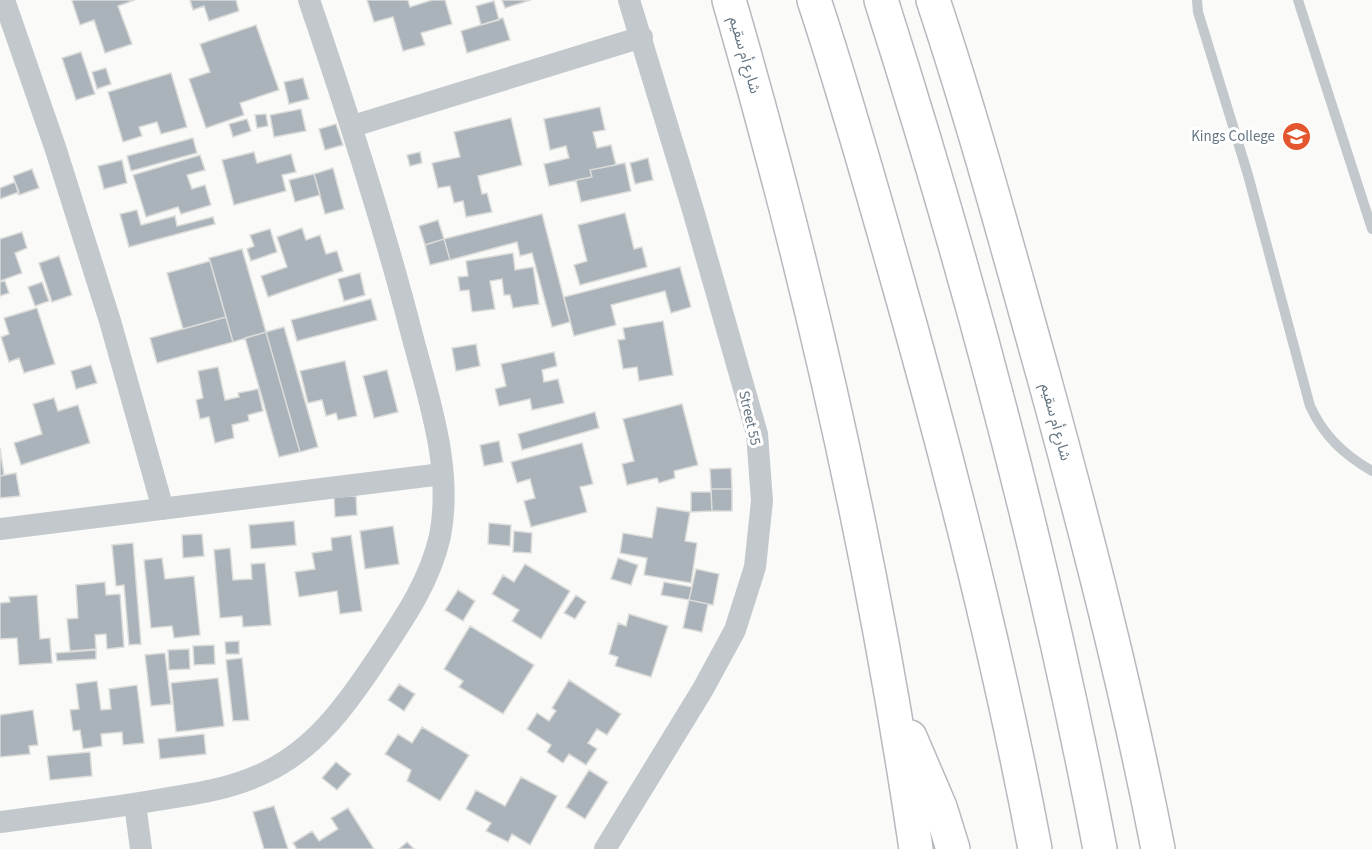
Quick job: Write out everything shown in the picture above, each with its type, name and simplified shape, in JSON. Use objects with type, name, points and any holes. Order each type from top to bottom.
[{"type":"main road","name":"شارع أم سقيم","points":[[729,0],[767,131],[829,385],[865,552],[894,706],[916,849]]},
{"type":"main road","points":[[814,0],[861,152],[948,459],[997,665],[1035,849]]},
{"type":"main road","points":[[881,0],[957,249],[998,398],[1054,628],[1100,849]]},
{"type":"main road","name":"شارع أم سقيم","points":[[933,0],[963,90],[1074,487],[1117,657],[1158,849]]},
{"type":"main road","points":[[894,706],[927,772],[953,849]]},
{"type":"main road","points":[[902,849],[908,792]]},
{"type":"main road","points":[[1150,808],[1171,849]]},
{"type":"street","points":[[4,0],[55,147],[110,321],[163,509]]},
{"type":"street","points":[[0,822],[203,793],[236,784],[268,771],[323,731],[345,705],[422,589],[433,562],[440,533],[442,474],[434,419],[401,292],[352,126],[309,0]]},
{"type":"street","name":"Street 55","points":[[604,849],[703,689],[735,630],[755,567],[762,501],[757,434],[642,37],[629,0]]},
{"type":"street","points":[[352,126],[642,37]]},
{"type":"street","points":[[0,529],[442,474]]},
{"type":"street","points":[[135,804],[141,849]]},
{"type":"lane","points":[[1197,0],[1198,12],[1248,175],[1310,406],[1335,445],[1372,471]]},
{"type":"lane","points":[[1298,0],[1372,229]]},
{"type":"building","points":[[135,0],[118,6],[132,44],[105,53],[94,20],[80,25],[72,1]]},
{"type":"building","points":[[190,0],[236,0],[239,11],[209,21],[204,6],[193,10]]},
{"type":"building","points":[[367,0],[408,0],[410,7],[432,0],[445,0],[452,24],[421,33],[425,45],[403,51],[393,17],[374,22]]},
{"type":"building","points":[[502,0],[531,0],[505,8]]},
{"type":"building","points":[[494,1],[499,20],[481,25],[476,6]]},
{"type":"building","points":[[503,18],[510,40],[467,53],[461,31]]},
{"type":"building","points":[[256,25],[279,90],[240,103],[244,115],[206,128],[189,79],[210,72],[200,44]]},
{"type":"building","points":[[81,52],[95,94],[76,100],[62,58]]},
{"type":"building","points":[[106,68],[111,84],[97,89],[92,72]]},
{"type":"building","points":[[171,73],[187,127],[161,134],[157,122],[139,127],[142,136],[123,142],[108,92]]},
{"type":"building","points":[[303,78],[309,99],[289,104],[284,82]]},
{"type":"building","points":[[600,107],[605,130],[593,132],[597,148],[611,145],[616,165],[590,170],[592,177],[549,186],[544,164],[569,158],[566,146],[550,150],[544,119]]},
{"type":"building","points":[[301,109],[306,131],[274,137],[270,115]]},
{"type":"building","points":[[266,114],[268,126],[257,128],[255,115]]},
{"type":"building","points":[[511,118],[522,165],[478,176],[482,194],[487,193],[492,212],[466,217],[463,201],[454,203],[450,186],[438,188],[432,163],[460,157],[454,132]]},
{"type":"building","points":[[247,119],[251,131],[233,137],[229,124]]},
{"type":"building","points":[[336,124],[343,145],[325,150],[319,129]]},
{"type":"building","points":[[193,138],[197,153],[131,171],[127,156]]},
{"type":"building","points":[[254,152],[257,163],[291,154],[296,172],[282,175],[286,191],[234,205],[222,160]]},
{"type":"building","points":[[420,152],[422,163],[410,166],[407,155]]},
{"type":"building","points":[[200,155],[205,170],[187,175],[192,189],[205,185],[211,205],[181,214],[178,207],[146,217],[133,175]]},
{"type":"building","points":[[648,158],[653,180],[635,184],[630,163]]},
{"type":"building","points":[[122,160],[127,183],[104,189],[98,166]]},
{"type":"building","points":[[625,163],[631,191],[581,202],[576,180],[592,177],[590,170]]},
{"type":"building","points":[[333,168],[344,209],[325,214],[314,174]]},
{"type":"building","points":[[32,169],[39,188],[19,195],[13,176]]},
{"type":"building","points":[[314,174],[320,195],[295,202],[289,180]]},
{"type":"building","points":[[15,182],[19,192],[0,199],[0,188]]},
{"type":"building","points":[[137,210],[141,225],[175,216],[177,226],[213,217],[215,224],[129,247],[120,214]]},
{"type":"building","points":[[625,213],[634,249],[642,247],[647,267],[580,285],[574,265],[587,261],[578,225]]},
{"type":"building","points":[[542,214],[570,322],[552,327],[532,253],[520,256],[517,242],[450,260],[444,239]]},
{"type":"building","points":[[438,220],[444,239],[425,245],[419,226]]},
{"type":"building","points":[[302,228],[306,240],[320,235],[326,254],[337,251],[343,271],[268,297],[261,276],[287,267],[277,237]]},
{"type":"building","points":[[270,229],[277,252],[251,261],[247,249],[254,246],[250,235]]},
{"type":"building","points":[[22,232],[27,248],[15,253],[22,273],[0,281],[0,239]]},
{"type":"building","points":[[444,239],[450,260],[430,265],[425,245]]},
{"type":"building","points":[[242,249],[266,332],[233,342],[209,258]]},
{"type":"building","points":[[513,253],[515,270],[533,267],[539,304],[513,308],[510,295],[504,295],[502,279],[490,281],[495,309],[472,312],[469,290],[460,291],[458,277],[468,276],[466,261]]},
{"type":"building","points":[[59,256],[72,295],[52,302],[39,263]]},
{"type":"building","points":[[210,261],[226,317],[183,329],[167,273]]},
{"type":"building","points":[[680,267],[691,307],[671,313],[665,291],[611,305],[616,325],[574,336],[564,297]]},
{"type":"building","points":[[360,273],[365,295],[344,301],[338,279]]},
{"type":"building","points":[[5,281],[9,293],[0,296],[0,282]]},
{"type":"building","points":[[42,282],[49,301],[35,306],[28,287]]},
{"type":"building","points":[[371,299],[377,320],[297,341],[291,320]]},
{"type":"building","points":[[37,308],[55,364],[24,373],[19,358],[9,362],[1,337],[9,334],[4,318]]},
{"type":"building","points":[[226,317],[233,342],[157,363],[150,338]]},
{"type":"building","points":[[663,321],[673,375],[639,381],[637,367],[623,369],[618,340],[625,339],[623,328]]},
{"type":"building","points":[[284,327],[318,447],[300,452],[266,332]]},
{"type":"building","points":[[266,332],[300,452],[279,457],[245,338]]},
{"type":"building","points":[[476,344],[480,366],[456,371],[452,348]]},
{"type":"building","points":[[554,352],[557,366],[542,370],[544,382],[558,379],[564,403],[532,410],[530,399],[499,406],[495,389],[506,386],[501,364]]},
{"type":"building","points":[[345,361],[357,416],[338,420],[336,413],[326,416],[322,400],[308,403],[300,371]]},
{"type":"building","points":[[91,365],[97,383],[76,389],[71,371]]},
{"type":"building","points":[[218,367],[225,400],[239,397],[238,393],[258,389],[263,411],[248,415],[249,421],[232,425],[234,438],[215,443],[209,417],[200,419],[196,400],[203,398],[198,371]]},
{"type":"building","points":[[387,370],[398,412],[374,418],[363,376]]},
{"type":"building","points":[[54,398],[58,411],[78,405],[90,443],[21,465],[14,443],[42,434],[33,404]]},
{"type":"building","points":[[682,404],[698,465],[674,471],[675,478],[659,483],[657,478],[627,485],[622,464],[634,461],[623,419]]},
{"type":"building","points":[[595,412],[599,428],[522,450],[518,434]]},
{"type":"building","points":[[499,441],[503,462],[484,466],[480,445]]},
{"type":"building","points":[[582,443],[593,484],[580,487],[587,512],[531,527],[524,501],[535,498],[530,479],[517,483],[511,462]]},
{"type":"building","points":[[0,448],[4,475],[0,476]]},
{"type":"building","points":[[731,468],[732,489],[711,489],[710,469]]},
{"type":"building","points":[[16,473],[20,496],[0,498],[0,476]]},
{"type":"building","points":[[711,489],[732,489],[732,511],[712,511]]},
{"type":"building","points":[[691,492],[711,492],[712,511],[691,512]]},
{"type":"building","points":[[356,496],[357,515],[335,517],[334,497]]},
{"type":"building","points":[[657,507],[690,512],[685,541],[697,543],[691,583],[644,575],[647,558],[620,553],[623,533],[652,538]]},
{"type":"building","points":[[294,521],[296,545],[251,549],[249,525]]},
{"type":"building","points":[[489,523],[511,525],[510,546],[488,544]]},
{"type":"building","points":[[393,526],[399,564],[365,569],[360,531]]},
{"type":"building","points":[[514,531],[532,533],[531,553],[513,552]]},
{"type":"building","points":[[202,534],[204,556],[183,558],[182,535]]},
{"type":"building","points":[[351,535],[362,611],[340,614],[337,591],[299,597],[295,572],[315,569],[312,553],[332,550],[331,538]]},
{"type":"building","points":[[133,543],[141,644],[129,645],[124,585],[116,586],[112,545]]},
{"type":"building","points":[[230,548],[233,580],[252,579],[251,564],[265,563],[271,625],[243,627],[242,616],[220,618],[214,550]]},
{"type":"building","points":[[162,558],[165,579],[194,576],[200,635],[174,638],[172,626],[151,628],[144,560]]},
{"type":"building","points":[[618,558],[638,565],[631,585],[611,579]]},
{"type":"building","points":[[525,564],[570,591],[541,639],[512,621],[519,610],[492,594],[503,575],[514,582]]},
{"type":"building","points":[[696,569],[719,574],[713,605],[689,600]]},
{"type":"building","points":[[105,582],[106,595],[120,594],[124,647],[107,649],[106,634],[95,635],[96,649],[70,651],[67,619],[78,618],[76,585]]},
{"type":"building","points":[[664,582],[692,587],[689,600],[661,595]]},
{"type":"building","points":[[458,590],[475,601],[463,621],[445,610]]},
{"type":"building","points":[[37,595],[40,639],[50,638],[52,663],[19,665],[17,638],[0,639],[0,603],[10,602],[9,597]]},
{"type":"building","points":[[576,595],[586,602],[575,619],[564,613]]},
{"type":"building","points":[[689,600],[708,604],[702,632],[683,628]]},
{"type":"building","points":[[629,614],[668,626],[651,677],[615,666],[618,657],[609,654],[618,623],[626,626]]},
{"type":"building","points":[[470,626],[534,665],[503,714],[459,687],[463,681],[444,669]]},
{"type":"building","points":[[239,641],[239,654],[226,654],[225,642]]},
{"type":"building","points":[[214,645],[215,664],[194,665],[193,646]]},
{"type":"building","points":[[189,649],[190,669],[169,670],[168,650]]},
{"type":"building","points":[[96,650],[96,659],[57,661],[56,653]]},
{"type":"building","points":[[165,653],[171,704],[151,706],[145,655]]},
{"type":"building","points":[[242,658],[249,720],[233,721],[226,660]]},
{"type":"building","points":[[218,678],[224,726],[176,732],[171,683]]},
{"type":"building","points":[[569,680],[621,714],[607,735],[597,729],[588,743],[597,749],[586,765],[569,754],[563,763],[547,752],[551,745],[527,729],[537,713],[549,721],[556,711],[552,708]]},
{"type":"building","points":[[97,681],[101,710],[111,709],[109,689],[137,685],[144,743],[123,745],[122,732],[101,734],[102,746],[83,749],[80,730],[73,731],[70,710],[79,709],[76,684]]},
{"type":"building","points":[[399,684],[415,694],[404,711],[388,700]]},
{"type":"building","points":[[33,710],[38,745],[29,746],[30,754],[0,757],[0,715]]},
{"type":"building","points":[[422,727],[469,755],[440,801],[407,781],[411,770],[385,754],[398,734],[412,743]]},
{"type":"building","points":[[204,734],[206,754],[160,759],[158,739]]},
{"type":"building","points":[[90,752],[92,776],[50,780],[47,756]]},
{"type":"building","points":[[336,762],[351,774],[337,790],[322,778]]},
{"type":"building","points":[[589,770],[608,782],[585,819],[566,807]]},
{"type":"building","points":[[521,777],[557,796],[530,845],[512,834],[508,842],[486,831],[491,823],[466,809],[476,790],[505,806]]},
{"type":"building","points":[[274,806],[288,849],[264,849],[253,812]]},
{"type":"building","points":[[348,808],[374,849],[297,849],[293,843],[312,831],[319,841],[338,829],[331,818]]},
{"type":"building","points":[[407,842],[414,849],[399,849]]},
{"type":"place","name":"Kings College","points":[[1296,136]]}]
